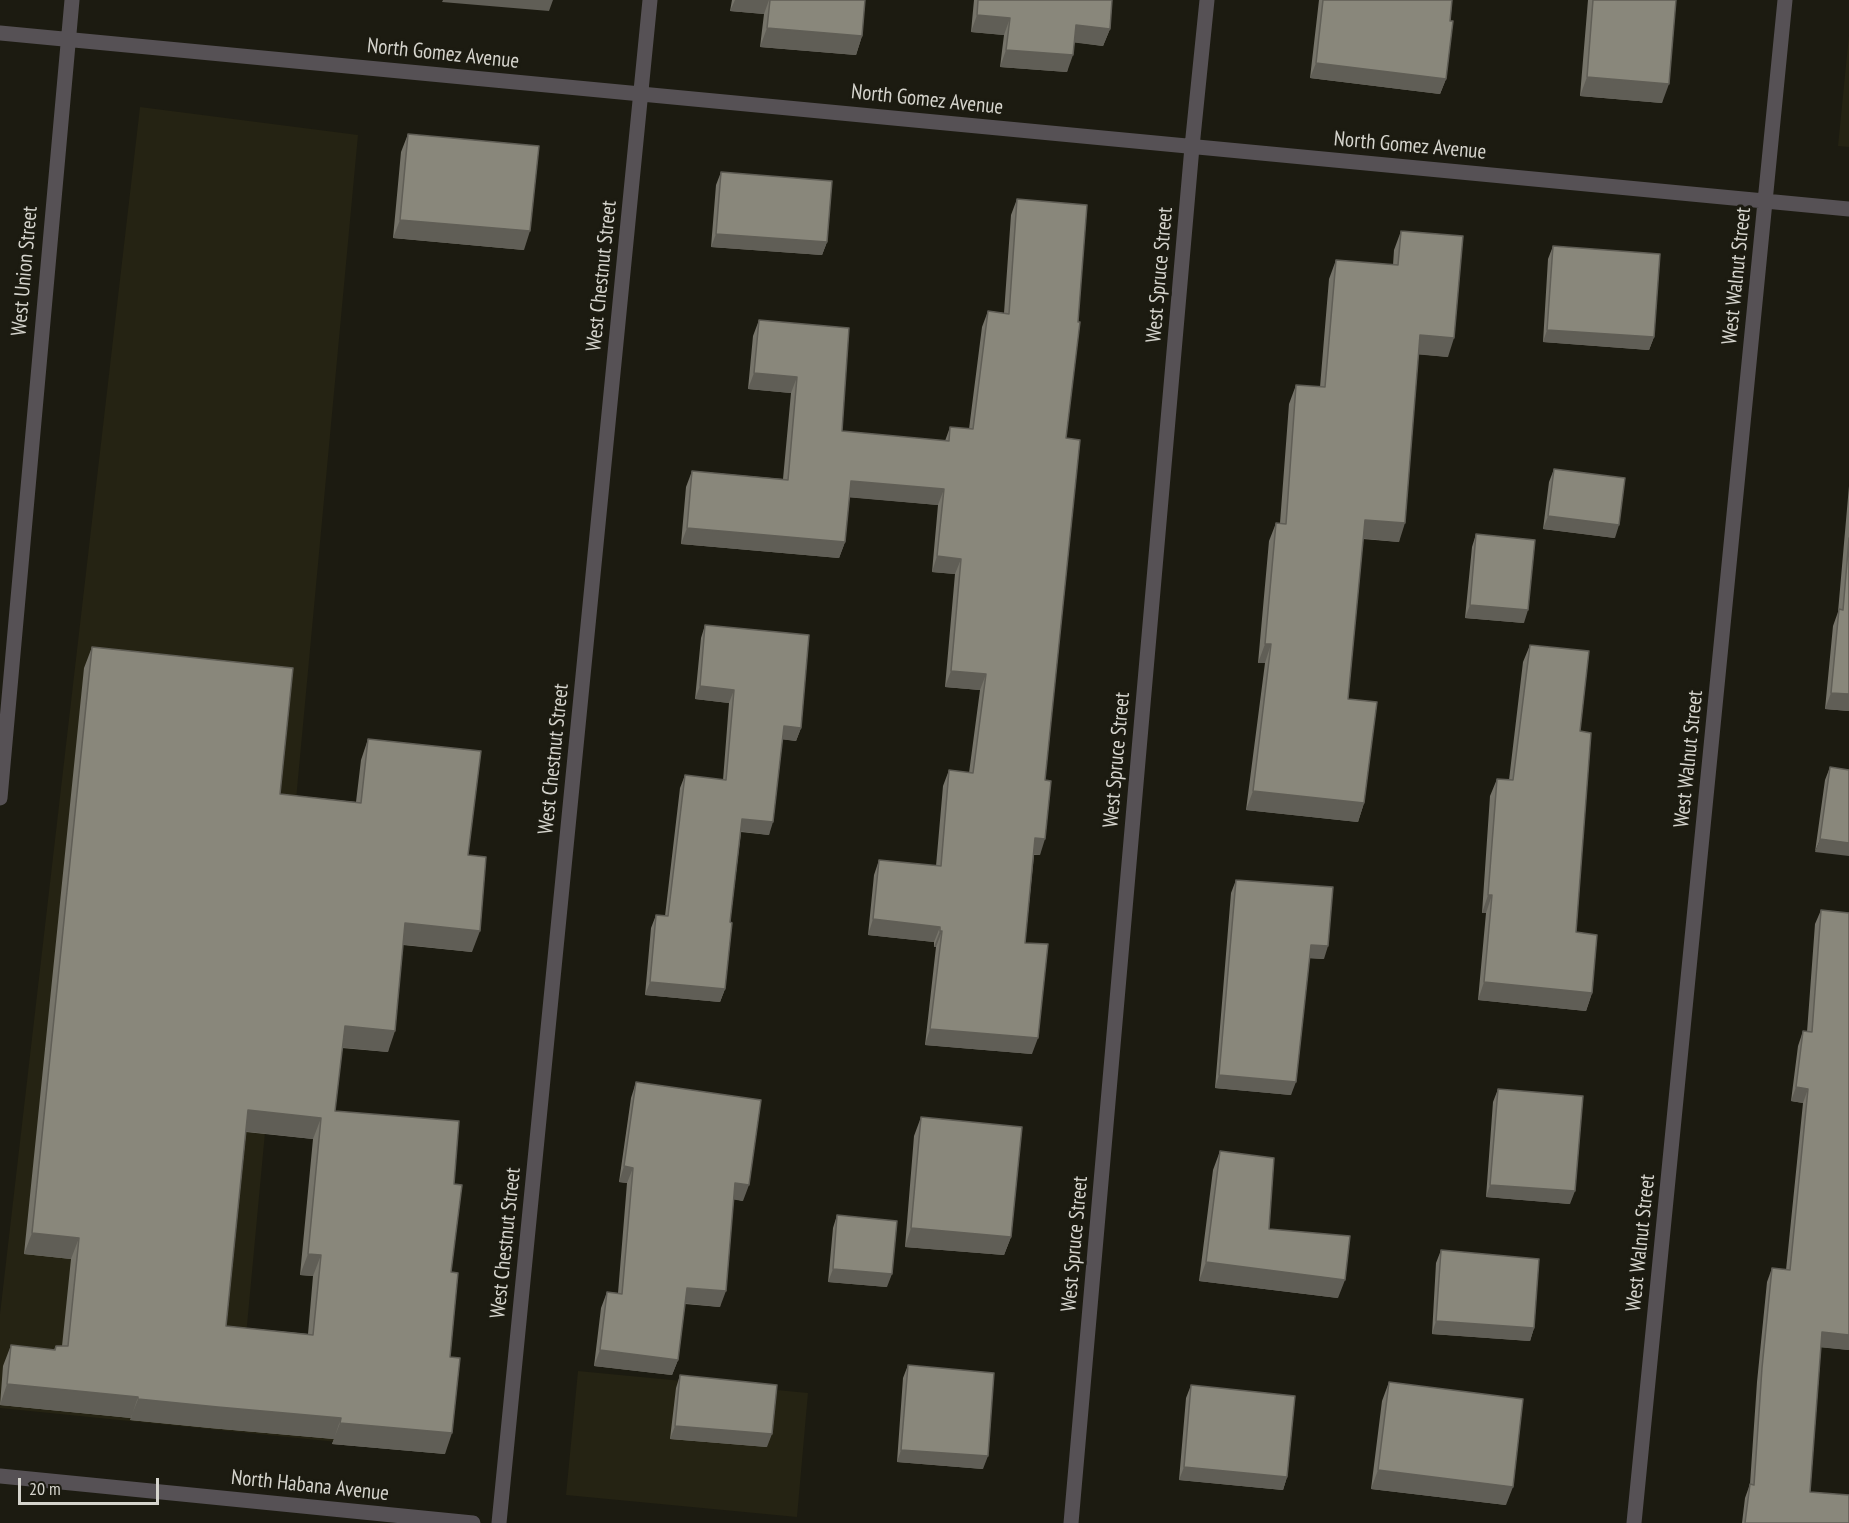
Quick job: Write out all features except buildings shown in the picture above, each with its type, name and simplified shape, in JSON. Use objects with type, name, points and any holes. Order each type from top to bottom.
[{"type":"street","name":"West Union Street","points":[[0,798],[72,0]]},
{"type":"street","name":"West Chestnut Street","points":[[499,1523],[650,0]]},
{"type":"street","name":"West Spruce Street","points":[[1071,1523],[1192,147],[1207,0]]},
{"type":"street","name":"West Walnut Street","points":[[1634,1523],[1785,0]]},
{"type":"street","name":"North Gomez Avenue","points":[[0,33],[1849,209]]},
{"type":"street","name":"North Habana Avenue","points":[[0,1476],[473,1523]]},
{"type":"shaded area","points":[[1849,35],[1849,147],[1838,146]]},
{"type":"shaded area","points":[[140,107],[358,135],[245,1347],[454,1386],[446,1453],[0,1408],[0,1314]]},
{"type":"shaded area","points":[[578,1371],[808,1393],[797,1517],[566,1495]]}]
